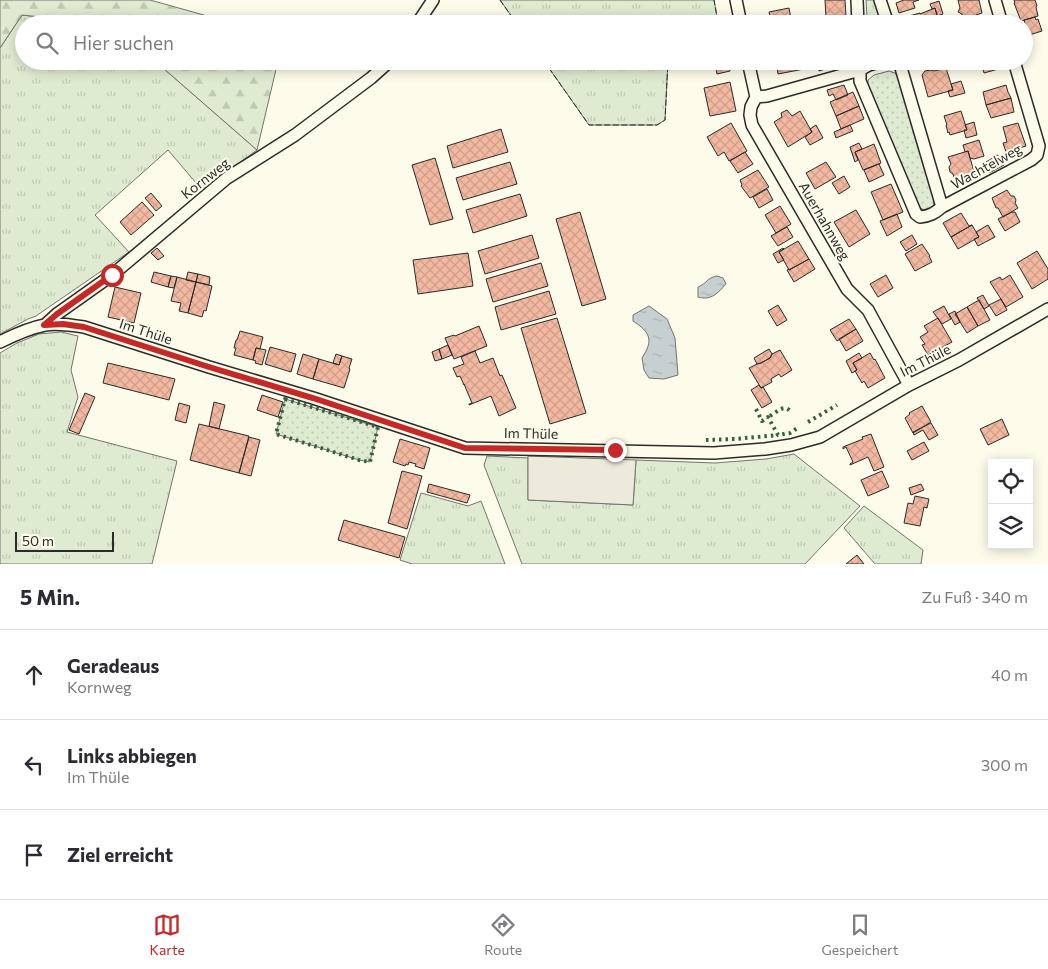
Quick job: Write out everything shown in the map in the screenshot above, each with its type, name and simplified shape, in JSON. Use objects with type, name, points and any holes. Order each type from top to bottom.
[{"type":"street","points":[[423,15],[433,0]]},
{"type":"street","points":[[736,0],[739,15]]},
{"type":"street","points":[[857,0],[858,15]]},
{"type":"street","points":[[880,0],[885,15]]},
{"type":"street","points":[[995,0],[999,15]]},
{"type":"street","name":"Kornweg","points":[[44,325],[112,275],[227,178],[295,135],[380,70]]},
{"type":"street","name":"Auerhahnweg","points":[[750,70],[756,97],[751,107],[752,125],[847,289],[868,310],[909,385]]},
{"type":"street","points":[[756,97],[766,96],[845,70]]},
{"type":"street","name":"Wachtelweg","points":[[860,70],[860,81],[916,214],[920,217],[935,213],[942,207],[1011,171],[1037,154],[1039,146],[1017,70]]},
{"type":"street","name":"Wachtelweg","points":[[902,70],[942,207]]},
{"type":"street","name":"Im Thüle","points":[[0,342],[26,330],[44,325],[63,324],[84,327],[313,398],[465,448],[714,453],[774,448],[820,437],[1048,308]]},
{"type":"green space","points":[[0,0],[150,0],[204,15],[15,15],[15,26],[0,48]]},
{"type":"green space","points":[[500,0],[714,0],[717,15],[511,15]]},
{"type":"green space","points":[[866,0],[876,0],[880,15],[867,15]]},
{"type":"green space","points":[[15,26],[15,70],[165,70],[257,150],[202,190],[168,150],[95,215],[129,252],[36,316],[0,334],[0,48]]},
{"type":"green space","points":[[165,70],[276,70],[257,150]]},
{"type":"green space","points":[[550,70],[668,70],[665,120],[657,125],[589,125]]},
{"type":"green space","points":[[889,71],[895,73],[899,79],[934,197],[934,204],[931,209],[924,210],[918,206],[868,88],[868,80],[874,75]]},
{"type":"green space","points":[[61,332],[78,336],[71,370],[78,397],[67,432],[177,461],[152,564],[0,564],[0,353],[17,343],[39,334]]},
{"type":"green space","points":[[285,399],[378,427],[370,462],[276,434]]},
{"type":"green space","points":[[794,454],[860,506],[805,564],[522,564],[484,465],[487,456],[528,458],[528,500],[633,505],[636,460],[715,463],[766,459]]},
{"type":"green space","points":[[421,493],[468,506],[481,501],[505,564],[412,564],[400,560]]},
{"type":"green space","points":[[864,506],[923,550],[921,564],[875,564],[844,528]]},
{"type":"shaded area","points":[[528,456],[636,460],[633,505],[528,500]]},
{"type":"water","points":[[717,276],[723,278],[726,284],[710,297],[698,297],[698,287]]},
{"type":"water","points":[[649,306],[667,319],[675,338],[678,375],[664,379],[649,378],[644,370],[642,358],[649,341],[643,329],[633,321],[633,315]]},
{"type":"building","points":[[825,0],[845,0],[846,15],[826,15]]},
{"type":"building","points":[[904,0],[919,0],[913,2],[915,8],[899,13],[896,3]]},
{"type":"building","points":[[958,0],[979,0],[982,13],[962,15],[958,12],[960,8]]},
{"type":"building","points":[[1014,0],[1035,0],[1038,16],[1033,17],[1033,15],[1019,15]]},
{"type":"building","points":[[939,1],[943,14],[937,15],[935,8],[932,9],[930,4]]},
{"type":"building","points":[[789,8],[790,15],[770,15],[769,12]]},
{"type":"building","points":[[935,8],[937,15],[913,15]]},
{"type":"building","points":[[1035,17],[1036,20],[1038,19],[1042,31],[1033,34],[1033,18]]},
{"type":"building","points":[[716,70],[730,70],[730,71],[717,74]]},
{"type":"building","points":[[777,70],[799,70],[778,74]]},
{"type":"building","points":[[947,70],[953,90],[928,97],[922,75],[925,71]]},
{"type":"building","points":[[983,70],[995,70],[984,73]]},
{"type":"building","points":[[961,81],[965,93],[950,97],[948,91],[953,90],[951,84]]},
{"type":"building","points":[[730,82],[736,111],[710,116],[704,88]]},
{"type":"building","points":[[844,85],[848,95],[836,100],[833,94],[829,96],[827,90]]},
{"type":"building","points":[[1006,85],[1011,98],[986,105],[983,92]]},
{"type":"building","points":[[853,92],[859,106],[836,116],[830,102]]},
{"type":"building","points":[[1011,98],[1014,112],[991,118],[986,105]]},
{"type":"building","points":[[859,106],[864,119],[841,129],[836,116]]},
{"type":"building","points":[[787,110],[792,116],[800,111],[812,132],[788,147],[774,122],[782,117],[781,113]]},
{"type":"building","points":[[961,111],[967,130],[950,135],[944,116]]},
{"type":"building","points":[[974,122],[977,135],[966,138],[964,130],[967,130],[965,125]]},
{"type":"building","points":[[731,123],[747,151],[729,161],[724,152],[718,156],[707,137]]},
{"type":"building","points":[[1018,123],[1026,146],[1006,152],[1003,143],[1007,142],[1003,127]]},
{"type":"building","points":[[816,125],[823,138],[810,145],[805,137],[812,132],[810,129]]},
{"type":"building","points":[[850,125],[853,131],[836,138],[834,132]]},
{"type":"building","points":[[501,129],[508,152],[453,168],[447,146]]},
{"type":"building","points":[[979,140],[984,156],[974,159],[970,158],[968,151],[965,152],[963,145]]},
{"type":"building","points":[[859,143],[862,149],[855,152],[858,160],[855,162],[850,147]]},
{"type":"building","points":[[874,144],[881,163],[863,170],[855,152]]},
{"type":"building","points":[[968,151],[975,175],[955,181],[953,174],[950,172],[949,167],[951,164],[948,157]]},
{"type":"building","points":[[745,152],[753,164],[738,173],[730,161]]},
{"type":"building","points":[[998,155],[1004,165],[989,173],[986,162]]},
{"type":"building","points":[[435,158],[453,219],[430,225],[412,165]]},
{"type":"building","points":[[510,162],[517,184],[463,200],[456,178]]},
{"type":"building","points":[[826,162],[836,177],[815,189],[806,173]]},
{"type":"building","points":[[879,164],[884,175],[869,182],[864,170]]},
{"type":"building","points":[[758,170],[769,187],[750,198],[741,186],[740,180]]},
{"type":"building","points":[[844,176],[850,187],[839,194],[832,183]]},
{"type":"building","points":[[891,184],[903,212],[883,220],[871,192]]},
{"type":"building","points":[[767,189],[773,200],[759,208],[753,197]]},
{"type":"building","points":[[1007,190],[1011,196],[1014,196],[1018,208],[1003,217],[998,208],[996,208],[992,198]]},
{"type":"building","points":[[151,193],[162,206],[156,211],[145,198]]},
{"type":"building","points":[[520,194],[527,216],[473,233],[466,210]]},
{"type":"building","points":[[142,202],[154,215],[131,235],[120,222]]},
{"type":"building","points":[[780,206],[791,224],[776,233],[765,215]]},
{"type":"building","points":[[856,210],[870,234],[849,247],[834,222]]},
{"type":"building","points":[[580,212],[606,299],[582,306],[556,219]]},
{"type":"building","points":[[1015,212],[1020,222],[1005,231],[998,219]]},
{"type":"building","points":[[961,213],[969,226],[972,225],[951,237],[943,223]]},
{"type":"building","points":[[897,214],[902,227],[887,236],[880,221]]},
{"type":"building","points":[[972,225],[979,237],[958,249],[951,237]]},
{"type":"building","points":[[988,225],[995,237],[978,246],[974,239],[979,237],[976,232]]},
{"type":"building","points":[[787,227],[793,237],[778,246],[771,236]]},
{"type":"building","points":[[532,235],[539,258],[485,274],[478,251]]},
{"type":"building","points":[[912,235],[917,244],[906,251],[900,242]]},
{"type":"building","points":[[798,241],[809,259],[789,270],[779,252]]},
{"type":"building","points":[[922,244],[932,262],[915,271],[905,254]]},
{"type":"building","points":[[157,248],[164,256],[158,260],[151,253]]},
{"type":"building","points":[[783,248],[779,252],[784,260],[778,263],[773,254]]},
{"type":"building","points":[[1037,251],[1048,269],[1048,279],[1032,289],[1017,263]]},
{"type":"building","points":[[468,253],[473,286],[418,294],[413,260]]},
{"type":"building","points":[[809,259],[815,269],[794,282],[787,270]]},
{"type":"building","points":[[541,263],[548,286],[493,302],[486,279]]},
{"type":"building","points":[[154,272],[171,276],[168,287],[151,282]]},
{"type":"building","points":[[188,272],[198,274],[196,282],[186,280]]},
{"type":"building","points":[[198,274],[210,277],[209,285],[196,282]]},
{"type":"building","points":[[886,275],[893,288],[878,297],[870,284]]},
{"type":"building","points":[[1010,275],[1023,297],[1006,307],[990,282],[1000,277],[1002,280]]},
{"type":"building","points":[[171,276],[177,277],[174,288],[168,287]]},
{"type":"building","points":[[177,277],[196,282],[188,313],[179,311],[181,303],[171,301]]},
{"type":"building","points":[[196,282],[212,286],[206,311],[204,310],[202,317],[188,313]]},
{"type":"building","points":[[115,287],[141,293],[134,323],[108,317]]},
{"type":"building","points":[[549,291],[556,314],[501,330],[495,307]]},
{"type":"building","points":[[983,295],[989,306],[984,309],[977,298]]},
{"type":"building","points":[[1001,299],[1007,310],[996,316],[989,305]]},
{"type":"building","points":[[979,300],[990,320],[978,326],[967,307]]},
{"type":"building","points":[[778,305],[787,320],[777,326],[768,311]]},
{"type":"building","points":[[944,306],[951,319],[942,324],[933,312]]},
{"type":"building","points":[[967,307],[978,326],[967,333],[955,314]]},
{"type":"building","points":[[955,311],[960,322],[955,325],[949,314]]},
{"type":"building","points":[[557,318],[586,413],[550,424],[521,328]]},
{"type":"building","points":[[938,318],[952,342],[928,355],[922,345],[925,344],[920,337],[928,332],[924,326]]},
{"type":"building","points":[[849,319],[856,329],[837,341],[830,330]]},
{"type":"building","points":[[479,326],[487,346],[454,359],[445,338]]},
{"type":"building","points":[[856,329],[863,341],[846,351],[839,339]]},
{"type":"building","points":[[240,331],[263,337],[260,349],[256,348],[253,360],[234,355],[236,340]]},
{"type":"building","points":[[448,345],[452,355],[442,359],[439,349]]},
{"type":"building","points":[[270,347],[296,354],[291,372],[265,364]]},
{"type":"building","points":[[256,348],[266,350],[262,365],[255,363],[256,361],[253,360]]},
{"type":"building","points":[[439,349],[442,359],[435,361],[432,352]]},
{"type":"building","points":[[769,349],[772,354],[770,358],[757,364],[754,358]]},
{"type":"building","points":[[780,350],[792,370],[781,377],[779,374],[771,379],[772,382],[761,388],[749,368],[770,358],[772,354]]},
{"type":"building","points":[[475,351],[480,363],[493,358],[516,408],[499,416],[491,396],[469,405],[472,403],[464,384],[460,376],[457,377],[453,368],[464,364],[461,357]]},
{"type":"building","points":[[859,353],[862,358],[853,363],[857,370],[852,373],[846,361]]},
{"type":"building","points":[[870,353],[885,378],[868,388],[864,381],[862,383],[853,363]]},
{"type":"building","points":[[303,354],[319,359],[313,379],[297,374]]},
{"type":"building","points":[[336,354],[342,356],[339,365],[333,363]]},
{"type":"building","points":[[342,356],[352,359],[344,388],[313,379],[319,359],[339,365]]},
{"type":"building","points":[[108,363],[175,379],[169,400],[103,383]]},
{"type":"building","points":[[759,385],[761,388],[763,387],[772,402],[762,408],[751,390]]},
{"type":"building","points":[[85,393],[95,397],[79,434],[69,430]]},
{"type":"building","points":[[262,395],[283,402],[278,417],[257,410]]},
{"type":"building","points":[[214,402],[225,405],[219,429],[209,426]]},
{"type":"building","points":[[179,403],[190,406],[186,423],[175,420]]},
{"type":"building","points":[[922,406],[931,422],[913,433],[905,418],[909,413]]},
{"type":"building","points":[[1002,419],[1009,435],[988,445],[980,429]]},
{"type":"building","points":[[931,423],[938,435],[929,440],[923,430],[914,435],[913,432]]},
{"type":"building","points":[[199,424],[249,436],[239,473],[190,460]]},
{"type":"building","points":[[871,434],[884,467],[874,471],[868,457],[850,465],[853,462],[846,447],[843,449],[843,447]]},
{"type":"building","points":[[249,437],[260,440],[251,476],[239,473]]},
{"type":"building","points":[[400,439],[430,448],[424,469],[409,462],[405,466],[393,462]]},
{"type":"building","points":[[924,442],[929,451],[912,460],[907,451]]},
{"type":"building","points":[[402,471],[422,476],[407,529],[388,523]]},
{"type":"building","points":[[882,471],[889,487],[868,496],[861,480]]},
{"type":"building","points":[[429,484],[470,495],[467,503],[427,492]]},
{"type":"building","points":[[921,484],[924,490],[911,495],[909,488]]},
{"type":"building","points":[[915,496],[929,499],[927,508],[924,507],[920,526],[904,523],[908,503],[913,504]]},
{"type":"building","points":[[344,520],[405,537],[399,558],[338,540]]},
{"type":"building","points":[[857,555],[864,564],[846,564]]},
{"type":"hedge","points":[[285,399],[378,427],[370,462],[276,434],[285,399]]},
{"type":"hedge","points":[[808,422],[837,405]]},
{"type":"hedge","points":[[770,416],[783,408],[790,411]]},
{"type":"hedge","points":[[756,409],[762,421],[768,417],[778,435],[790,433],[799,427]]},
{"type":"hedge","points":[[706,440],[778,435]]},
{"type":"fence","points":[[500,0],[511,15]]},
{"type":"fence","points":[[714,0],[717,15]]},
{"type":"fence","points":[[550,70],[589,125],[657,125],[665,120],[668,70]]},
{"type":"route","points":[[112,275],[44,325],[63,324],[84,327],[313,398],[465,448],[615,450]]}]
